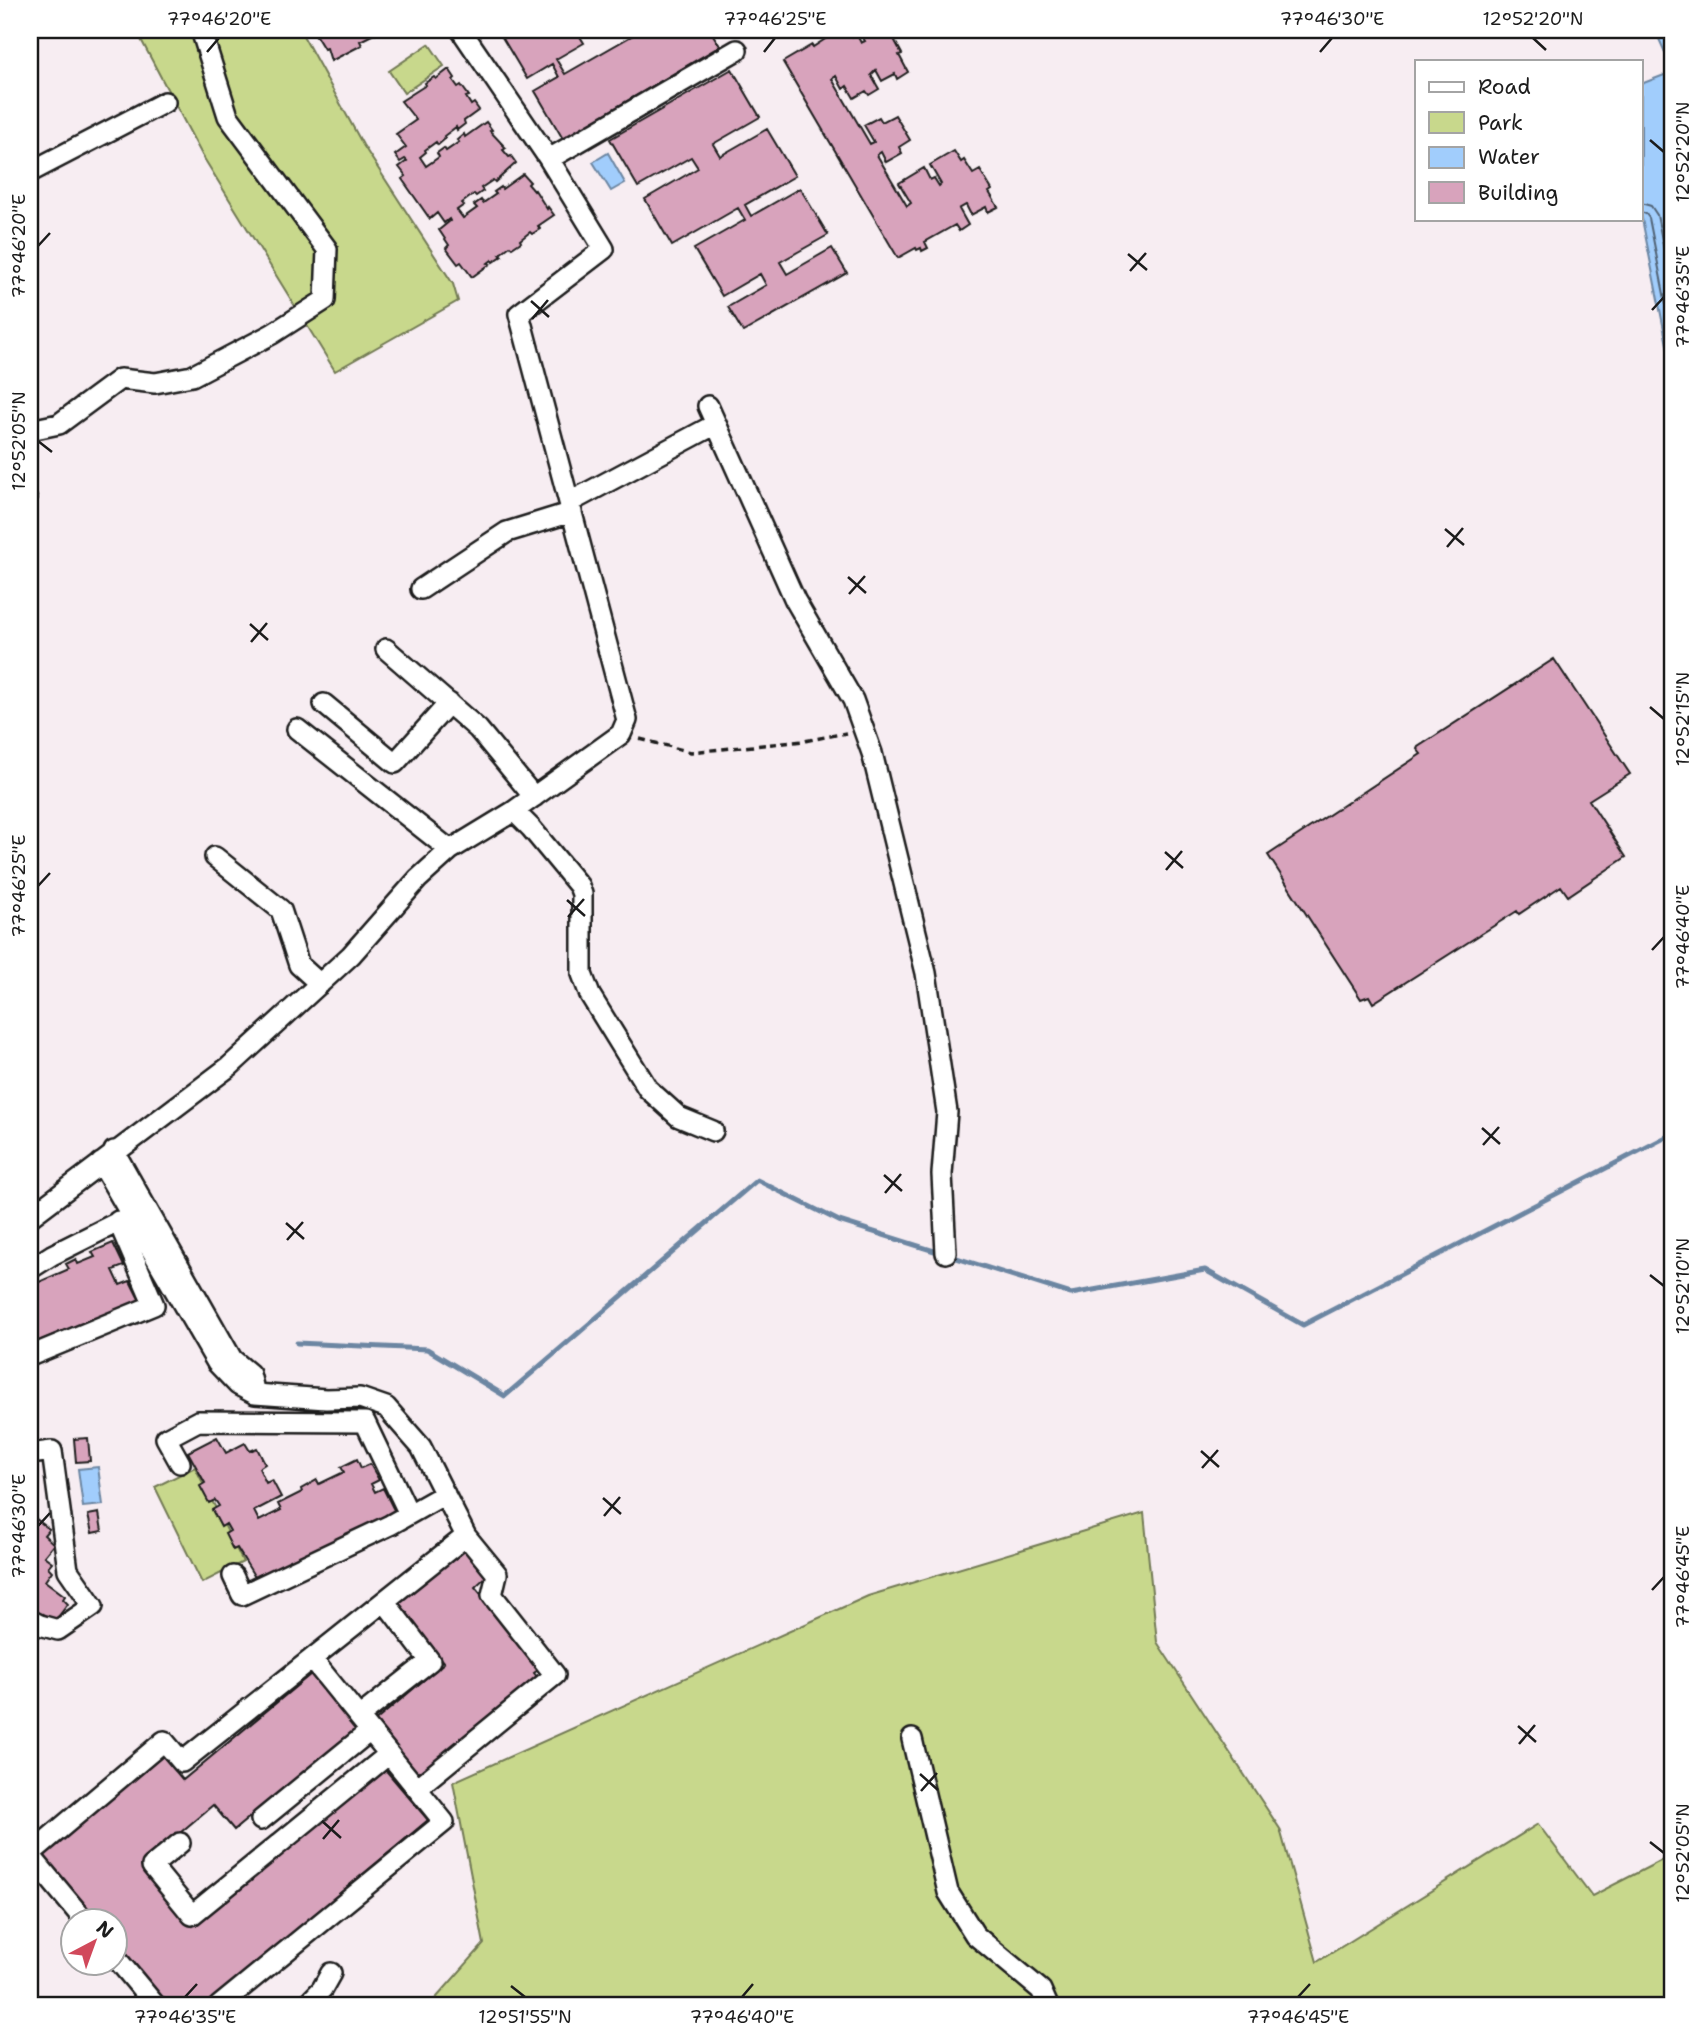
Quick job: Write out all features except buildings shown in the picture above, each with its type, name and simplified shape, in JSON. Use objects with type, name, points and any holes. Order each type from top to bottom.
[{"type":"street","points":[[30,430],[59,424],[120,379],[155,383],[192,376],[272,334],[325,300],[327,249],[228,116],[201,30]]},
{"type":"street","points":[[30,1217],[230,1066],[351,955],[418,879],[450,850],[514,811],[621,734],[627,720],[519,314],[604,249],[549,159],[461,30]]},
{"type":"street","points":[[549,159],[737,50]]},
{"type":"street","points":[[30,172],[165,102]]},
{"type":"street","points":[[421,589],[506,532],[571,507],[712,415],[795,600],[853,700],[872,753],[926,973],[947,1112],[942,1174],[946,1253]]},
{"type":"street","points":[[386,649],[478,729],[534,797]]},
{"type":"street","points":[[324,704],[396,763],[449,703]]},
{"type":"street","points":[[298,729],[450,850]]},
{"type":"street","points":[[514,811],[579,886],[582,894],[582,974],[590,995],[648,1089],[678,1117],[713,1131]]},
{"type":"street","points":[[215,857],[281,910],[299,965],[320,984]]},
{"type":"street","points":[[30,1356],[154,1305],[124,1218],[107,1157]]},
{"type":"street","points":[[107,1157],[232,1359],[250,1374],[255,1394]]},
{"type":"street","points":[[30,1269],[124,1218]]},
{"type":"street","points":[[124,1218],[217,1363],[239,1385],[255,1394],[326,1399],[360,1398],[386,1407],[421,1447],[466,1536],[496,1574],[492,1595],[555,1675],[417,1788]]},
{"type":"street","points":[[180,1463],[166,1438],[198,1422],[365,1422],[409,1514]]},
{"type":"street","points":[[30,1454],[52,1451],[68,1570],[93,1606],[58,1630],[30,1620]]},
{"type":"street","points":[[233,1576],[242,1595],[390,1525],[444,1494]]},
{"type":"street","points":[[73,1906],[30,1854],[164,1741],[182,1762],[466,1536]]},
{"type":"street","points":[[261,1820],[430,1661],[385,1602]]},
{"type":"street","points":[[219,2006],[444,1822],[313,1659]]},
{"type":"street","points":[[912,1739],[948,1892],[975,1935],[1041,1990],[1048,2006]]},
{"type":"street","points":[[180,1843],[152,1866],[192,1915],[389,1754]]},
{"type":"street","points":[[306,2006],[322,1989],[331,1973]]},
{"type":"street","points":[[130,1975],[156,2006]]},
{"type":"path","points":[[621,734],[691,752],[804,741],[863,729]]},
{"type":"green space","points":[[136,30],[300,30],[363,145],[453,284],[458,301],[335,371],[202,155]]},
{"type":"green space","points":[[429,44],[444,66],[404,93],[389,71]]},
{"type":"green space","points":[[195,1467],[243,1562],[202,1583],[155,1487]]},
{"type":"green space","points":[[1144,1513],[1157,1642],[1280,1829],[1317,1962],[1538,1824],[1592,1896],[1672,1855],[1672,2006],[429,2006],[484,1944],[453,1782],[868,1596]]},
{"type":"water","points":[[1655,30],[1672,30],[1672,68]]},
{"type":"water","points":[[1672,72],[1672,370],[1642,219],[1642,84]]},
{"type":"water","points":[[608,153],[625,183],[611,191],[593,162]]},
{"type":"water","points":[[98,1467],[103,1505],[83,1507],[78,1469]]},
{"type":"waterway","points":[[297,1343],[427,1349],[505,1396],[757,1180],[839,1221],[1071,1294],[1205,1270],[1303,1325],[1672,1134]]}]
